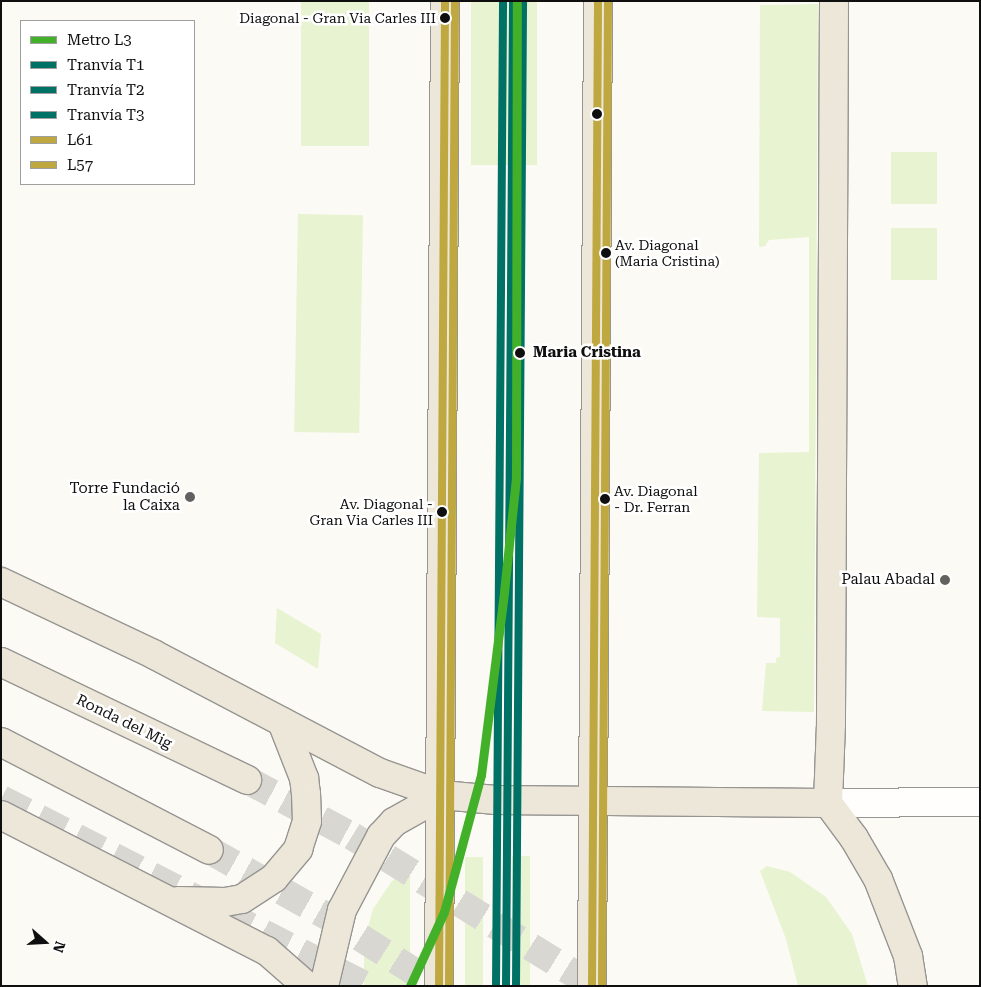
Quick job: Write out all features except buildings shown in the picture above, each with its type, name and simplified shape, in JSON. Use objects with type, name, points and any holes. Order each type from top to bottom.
[{"type":"main road","points":[[439,986],[442,795],[445,1]]},
{"type":"main road","points":[[592,986],[598,1]]},
{"type":"main road","points":[[834,1],[832,724],[828,803],[854,838],[878,879],[908,956],[913,986]]},
{"type":"main road","points":[[1,582],[153,654],[380,773],[442,795],[496,800],[828,803]]},
{"type":"main road","name":"Ronda del Mig","points":[[1,662],[247,780]]},
{"type":"main road","points":[[164,898],[189,903],[242,899],[256,892],[289,864],[304,832],[306,794],[304,778],[282,722]]},
{"type":"main road","points":[[1,742],[209,850]]},
{"type":"main road","points":[[324,986],[342,910],[381,836],[394,822],[442,795]]},
{"type":"main road","points":[[1,815],[267,951],[308,986]]},
{"type":"street","points":[[828,803],[980,802]]},
{"type":"green space","points":[[301,1],[369,1],[369,146],[301,146]]},
{"type":"green space","points":[[471,1],[537,1],[537,165],[471,165]]},
{"type":"green space","points":[[818,4],[814,712],[762,711],[766,663],[776,663],[776,658],[780,657],[780,618],[757,617],[759,453],[809,452],[809,237],[769,240],[765,246],[759,247],[760,5]]},
{"type":"green space","points":[[891,152],[937,152],[937,204],[891,204]]},
{"type":"green space","points":[[298,214],[363,215],[359,433],[294,432]]},
{"type":"green space","points":[[891,228],[937,228],[937,280],[891,280]]},
{"type":"green space","points":[[277,608],[321,634],[318,669],[275,643]]},
{"type":"green space","points":[[512,856],[530,856],[530,986],[512,986]]},
{"type":"green space","points":[[465,857],[483,857],[483,986],[465,986]]},
{"type":"green space","points":[[767,866],[790,872],[826,897],[852,934],[868,986],[798,986],[786,939],[760,871]]},
{"type":"green space","points":[[410,869],[410,986],[364,986],[364,942],[373,909],[392,881]]},
{"type":"tunnel","points":[[247,780],[352,836],[594,986]]},
{"type":"tunnel","points":[[1,799],[367,986]]},
{"type":"tunnel","points":[[209,850],[325,915],[437,986]]},
{"type":"metro line","name":"L3","points":[[410,986],[444,912],[481,775],[504,592],[516,478],[517,1]]},
{"type":"tram line","name":"T3","points":[[496,986],[503,1]]},
{"type":"tram line","name":"T1","points":[[506,986],[513,1]]},
{"type":"tram line","name":"T2","points":[[516,986],[523,1]]},
{"type":"transit line","name":"L61","points":[[439,986],[445,1]]},
{"type":"transit line","name":"L57","points":[[449,986],[455,1]]},
{"type":"transit line","name":"L61","points":[[592,986],[598,1]]},
{"type":"transit line","name":"L57","points":[[602,986],[608,1]]},
{"type":"place","name":"Diagonal - Gran Via Carles III","points":[[445,18]]},
{"type":"place","name":"Av. Diagonal (Maria Cristina)","points":[[606,253]]},
{"type":"place","name":"Maria Cristina","points":[[520,353]]},
{"type":"place","name":"Torre Fundació la Caixa","points":[[190,497]]},
{"type":"place","name":"Av. Diagonal - Dr. Ferran","points":[[605,499]]},
{"type":"place","name":"Av. Diagonal - Gran Via Carles III","points":[[442,512]]},
{"type":"place","name":"Palau Abadal","points":[[945,580]]}]
